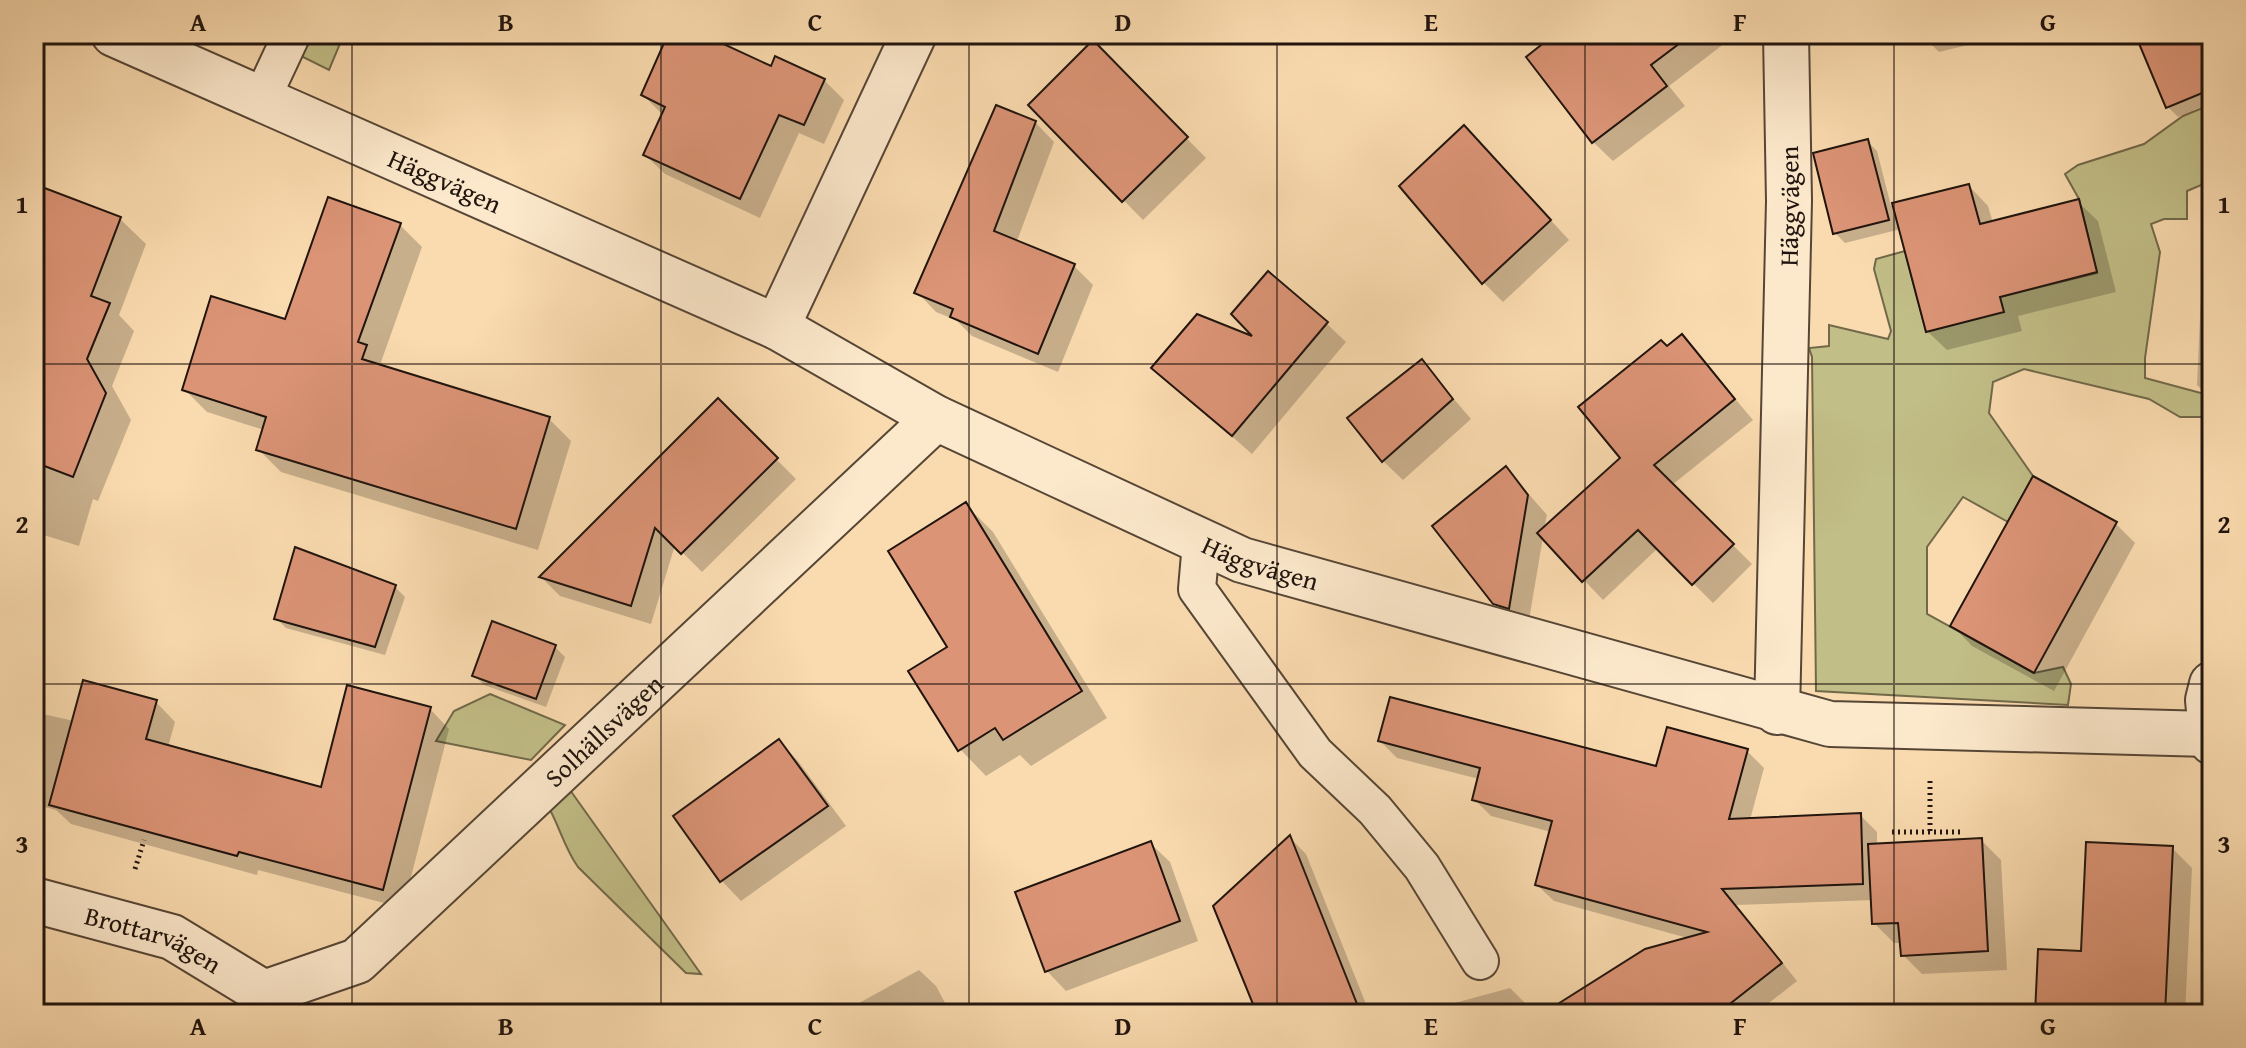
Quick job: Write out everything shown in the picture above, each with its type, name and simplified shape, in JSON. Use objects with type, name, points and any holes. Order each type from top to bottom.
[{"type":"street","name":"Häggvägen","points":[[114,34],[777,327],[936,418],[1242,560],[1777,712],[1830,724],[2210,738]]},
{"type":"street","points":[[777,327],[914,34]]},
{"type":"street","name":"Häggvägen","points":[[1777,712],[1789,201],[1786,34]]},
{"type":"street","name":"Solhällsvägen","points":[[264,1004],[357,961],[936,418]]},
{"type":"street","points":[[2210,738],[2208,700],[2212,684]]},
{"type":"street","name":"Brottarvägen","points":[[34,900],[172,937],[264,1004]]},
{"type":"lane","points":[[262,98],[292,34]]},
{"type":"lane","points":[[1201,543],[1197,589],[1315,753],[1375,810],[1422,867],[1480,961]]},
{"type":"path","points":[[1892,832],[1960,832]]},
{"type":"shaded area","points":[[305,34],[344,34],[329,70],[295,53]]},
{"type":"shaded area","points":[[2212,104],[2212,187],[2201,185],[2187,191],[2187,219],[2164,219],[2151,224],[2160,252],[2145,378],[2212,396],[2212,417],[2180,417],[2149,399],[2024,369],[1993,382],[1989,413],[2033,476],[2008,522],[1963,497],[1927,547],[1927,614],[2034,673],[2063,667],[2071,684],[2068,705],[1816,691],[1812,357],[1809,348],[1829,346],[1829,325],[1888,339],[1891,331],[1874,269],[1876,259],[1905,251],[1926,331],[2000,297],[2097,273],[2079,199],[2065,174],[2078,165],[2144,144],[2183,116]]},
{"type":"shaded area","points":[[490,694],[565,725],[531,760],[436,741],[454,711]]},
{"type":"shaded area","points":[[570,790],[701,974],[686,973],[578,867],[549,808]]},
{"type":"building","points":[[668,34],[702,34],[771,66],[775,56],[825,79],[804,125],[779,115],[740,199],[643,155],[665,107],[641,95]]},
{"type":"building","points":[[1555,34],[1692,34],[1651,65],[1667,86],[1592,143],[1526,57]]},
{"type":"building","points":[[2135,34],[2212,34],[2212,89],[2166,108]]},
{"type":"building","points":[[1093,40],[1188,137],[1122,202],[1028,105]]},
{"type":"building","points":[[996,105],[1036,121],[994,231],[1075,264],[1038,354],[950,317],[953,309],[914,293]]},
{"type":"building","points":[[1464,125],[1551,220],[1482,284],[1399,186]]},
{"type":"building","points":[[1868,139],[1889,220],[1833,234],[1813,153]]},
{"type":"building","points":[[34,184],[121,217],[91,296],[110,303],[87,359],[106,393],[73,477],[34,462]]},
{"type":"building","points":[[1969,184],[1980,224],[2079,199],[2097,272],[2000,297],[2004,312],[1926,332],[1892,203]]},
{"type":"building","points":[[328,197],[401,223],[358,342],[367,345],[362,359],[550,417],[516,529],[256,450],[266,417],[182,390],[211,296],[285,319]]},
{"type":"building","points":[[1268,271],[1328,322],[1232,436],[1151,368],[1197,314],[1252,336],[1231,314]]},
{"type":"building","points":[[1682,334],[1735,399],[1654,465],[1734,544],[1692,585],[1638,530],[1582,582],[1537,533],[1620,458],[1578,407],[1661,340],[1667,346]]},
{"type":"building","points":[[1422,359],[1453,399],[1382,462],[1347,418]]},
{"type":"building","points":[[718,398],[778,458],[681,554],[655,528],[631,606],[539,577]]},
{"type":"building","points":[[1506,466],[1528,495],[1509,609],[1493,604],[1432,526]]},
{"type":"building","points":[[2033,476],[2117,522],[2034,673],[1950,626]]},
{"type":"building","points":[[966,502],[1082,691],[1003,740],[995,728],[958,751],[908,671],[947,647],[888,551]]},
{"type":"building","points":[[295,547],[396,585],[375,647],[274,619]]},
{"type":"building","points":[[492,621],[556,645],[536,699],[472,676]]},
{"type":"building","points":[[83,680],[157,700],[146,739],[321,787],[347,685],[431,707],[383,890],[239,852],[237,856],[49,805]]},
{"type":"building","points":[[1390,697],[1656,766],[1667,727],[1748,749],[1729,819],[1861,813],[1863,884],[1722,889],[1782,963],[1717,1014],[1542,1014],[1645,949],[1707,932],[1535,885],[1552,821],[1472,800],[1480,768],[1378,741]]},
{"type":"building","points":[[779,739],[828,806],[720,882],[673,816]]},
{"type":"building","points":[[1290,835],[1361,1014],[1257,1014],[1213,906]]},
{"type":"building","points":[[1982,838],[1988,951],[1901,956],[1898,923],[1872,924],[1868,844]]},
{"type":"building","points":[[1151,841],[1180,921],[1045,972],[1015,892]]},
{"type":"building","points":[[2086,842],[2173,846],[2165,1014],[2035,1014],[2038,949],[2081,951]]}]
